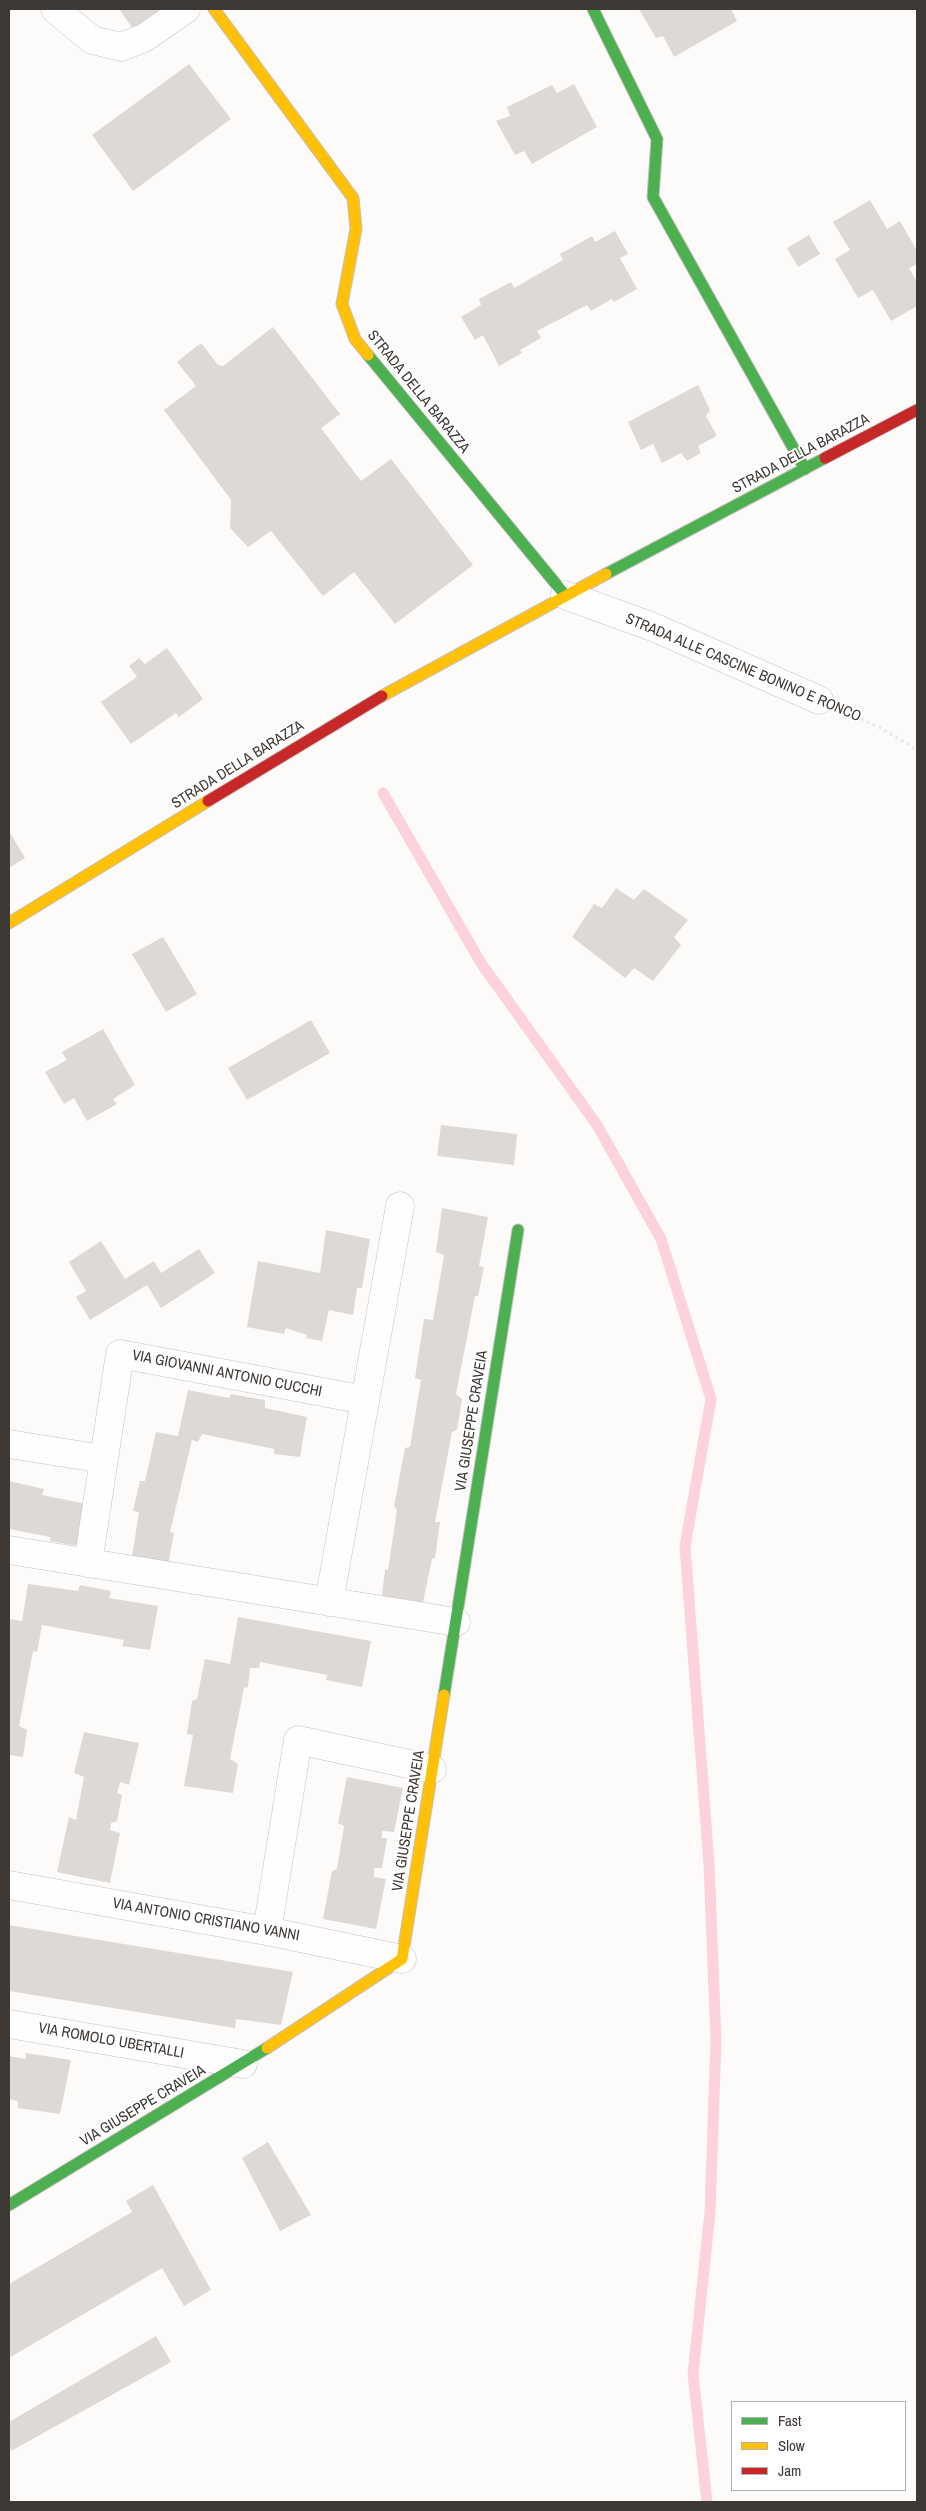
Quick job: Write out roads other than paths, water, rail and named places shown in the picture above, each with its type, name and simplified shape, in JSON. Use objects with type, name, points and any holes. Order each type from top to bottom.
[{"type":"street","points":[[56,9],[92,40],[121,47],[144,38],[186,9]]},
{"type":"street","name":"STRADA DELLA BARAZZA","points":[[214,9],[353,198],[356,229],[342,304],[355,340],[565,595]]},
{"type":"street","points":[[593,9],[657,139],[653,197],[805,469]]},
{"type":"street","name":"STRADA DELLA BARAZZA","points":[[9,923],[354,711],[565,595],[917,410]]},
{"type":"street","name":"STRADA ALLE CASCINE BONINO E RONCO","points":[[565,595],[652,628],[819,700]]},
{"type":"street","points":[[328,1602],[400,1206]]},
{"type":"street","name":"VIA GIUSEPPE CRAVEIA","points":[[9,2205],[243,2064],[402,1959],[518,1230]]},
{"type":"street","name":"VIA GIOVANNI ANTONIO CUCCHI","points":[[88,1563],[120,1354],[365,1400]]},
{"type":"street","points":[[9,1444],[103,1459]]},
{"type":"street","points":[[9,1550],[456,1622]]},
{"type":"street","points":[[267,1931],[298,1740],[432,1769]]},
{"type":"street","name":"VIA ANTONIO CRISTIANO VANNI","points":[[9,1885],[267,1931],[402,1959]]},
{"type":"street","name":"VIA ROMOLO UBERTALLI","points":[[9,2024],[243,2064]]},
{"type":"waterway","points":[[383,793],[481,963],[597,1125],[661,1239],[711,1399],[685,1546],[709,1864],[716,2040],[710,2212],[693,2374],[707,2502]]}]
